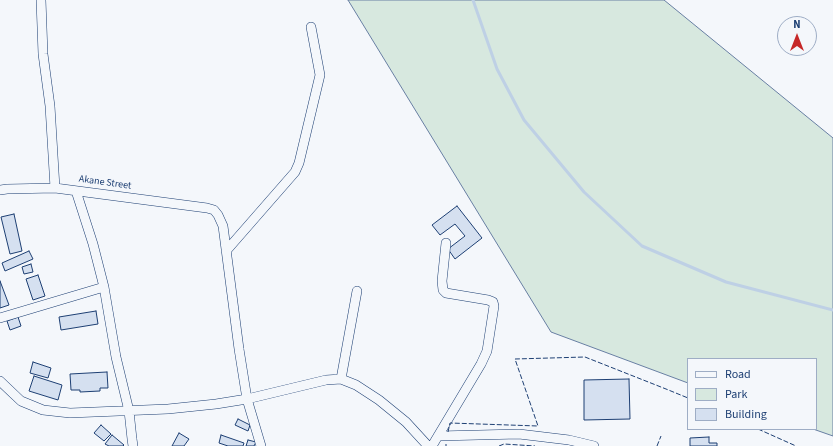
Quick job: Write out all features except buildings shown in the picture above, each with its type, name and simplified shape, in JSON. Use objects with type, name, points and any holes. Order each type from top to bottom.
[{"type":"street","points":[[41,0],[43,54],[50,106],[54,188]]},
{"type":"street","points":[[261,446],[247,399],[226,251],[295,172],[299,163],[320,75],[312,27]]},
{"type":"street","name":"Akane Street","points":[[0,190],[7,188],[54,188],[207,208],[214,210],[220,219],[223,226],[226,251]]},
{"type":"street","points":[[76,191],[94,244],[104,287],[116,357],[129,411],[133,446]]},
{"type":"street","points":[[432,446],[481,364],[487,351],[494,306],[493,302],[488,300],[446,293],[443,290],[442,281],[446,243]]},
{"type":"street","points":[[0,318],[104,287]]},
{"type":"street","points":[[341,379],[357,291]]},
{"type":"street","points":[[0,381],[21,400],[43,410],[70,413],[168,409],[197,406],[247,399],[326,380],[341,379],[356,385],[379,400],[406,422],[428,446]]},
{"type":"street","points":[[438,436],[519,434],[569,440],[594,446]]},
{"type":"green space","points":[[348,0],[664,0],[833,138],[833,436],[816,430],[817,358],[687,358],[687,383],[551,332]]},
{"type":"waterway","points":[[473,0],[497,69],[524,120],[584,192],[642,246],[726,282],[833,310]]},
{"type":"fence","points":[[448,432],[450,423],[538,426],[515,359],[585,357],[687,398]]},
{"type":"fence","points":[[760,430],[796,446]]},
{"type":"fence","points":[[657,446],[661,436]]},
{"type":"fence","points":[[499,446],[504,444],[535,446]]}]
